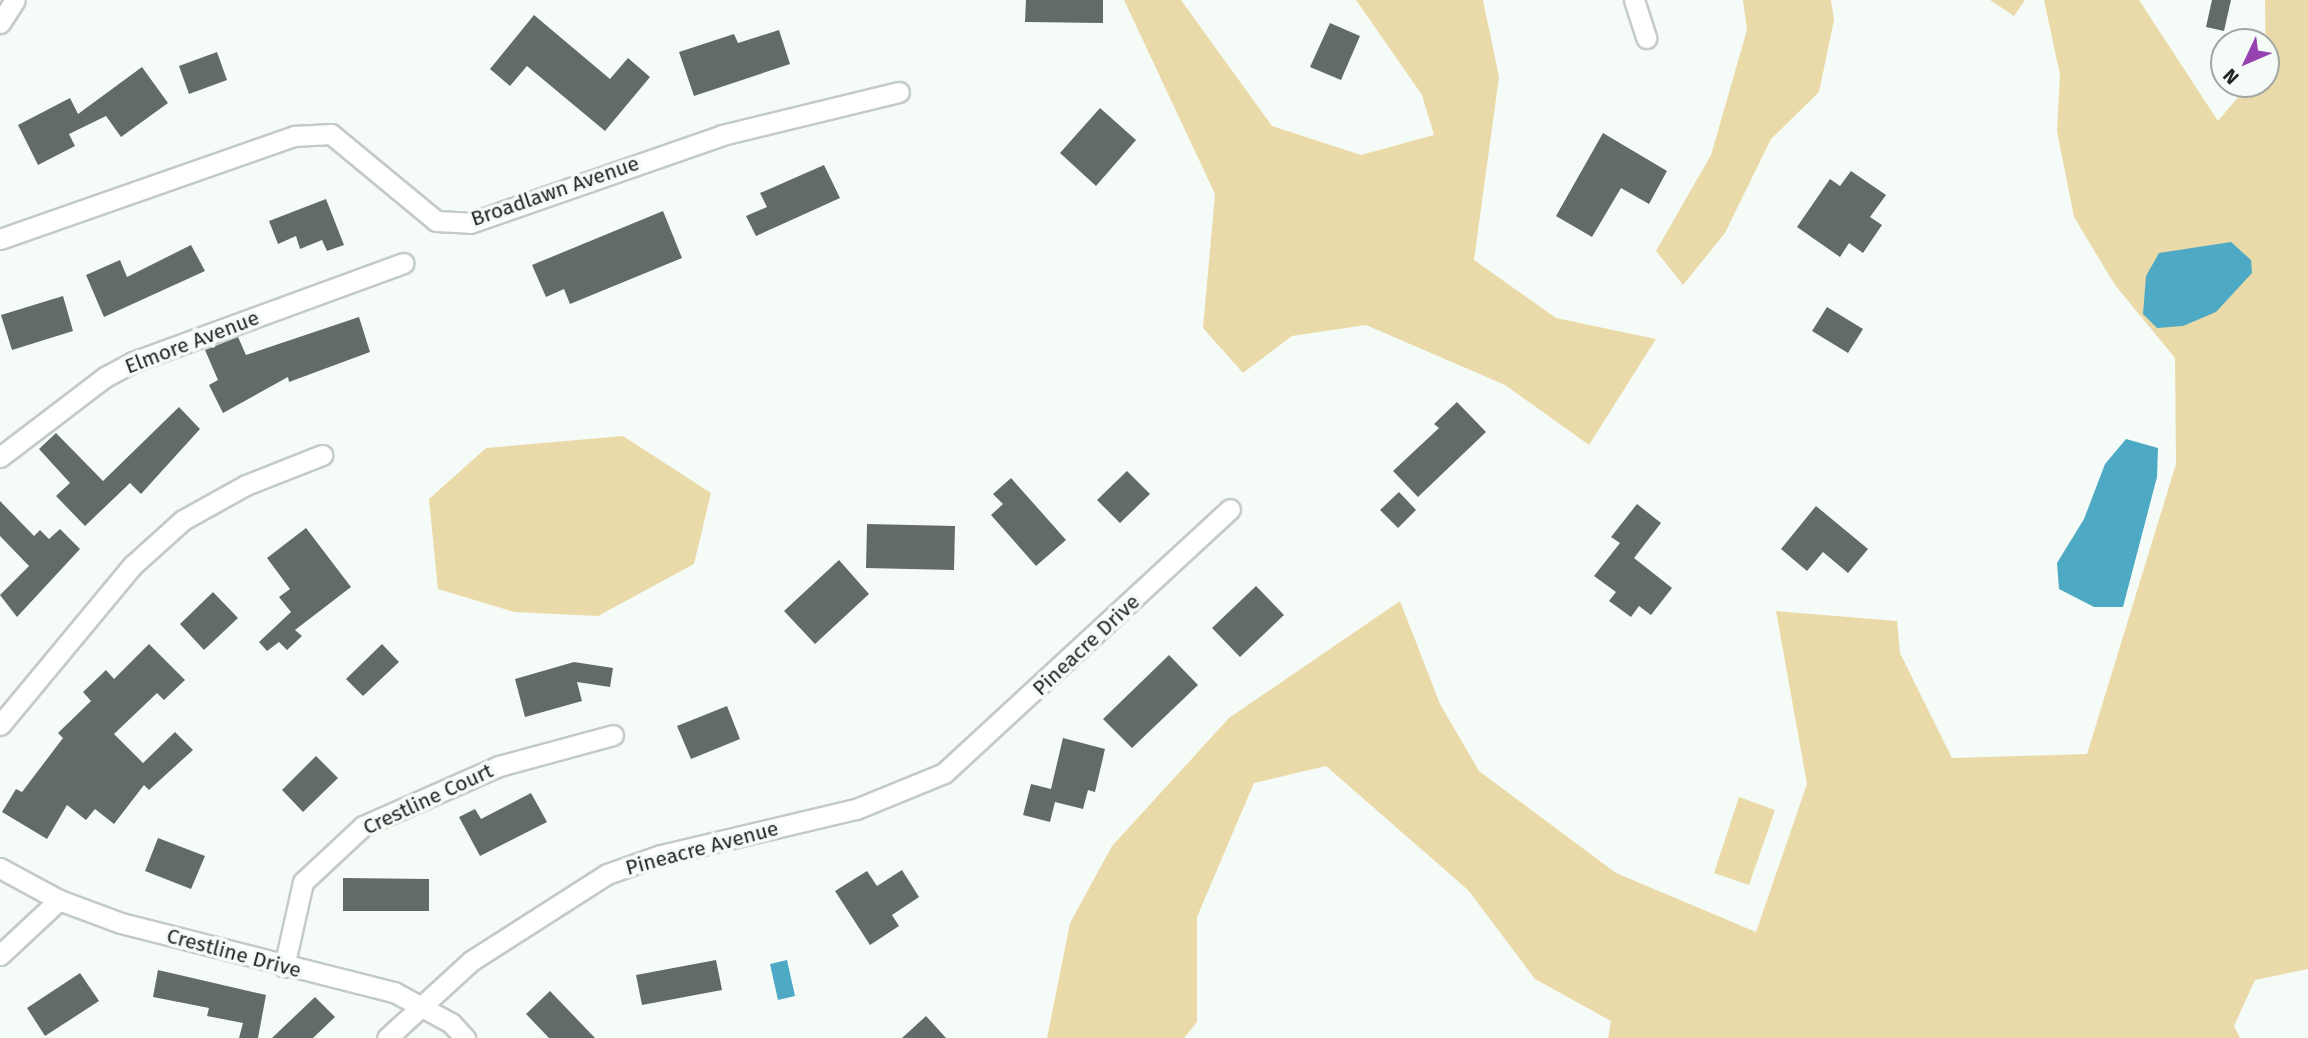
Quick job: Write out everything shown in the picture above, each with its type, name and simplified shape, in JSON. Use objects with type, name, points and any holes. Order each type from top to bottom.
[{"type":"street","points":[[0,23],[15,0]]},
{"type":"street","points":[[1634,0],[1646,38]]},
{"type":"street","name":"Broadlawn Avenue","points":[[0,239],[294,136],[331,134],[358,153],[394,190],[436,221],[470,223],[722,135],[899,92]]},
{"type":"street","name":"Elmore Avenue","points":[[0,457],[105,377],[133,362],[403,263]]},
{"type":"street","points":[[0,725],[133,565],[183,520],[246,485],[322,454]]},
{"type":"street","name":"Pineacre Drive","points":[[938,776],[977,748],[1230,509]]},
{"type":"street","name":"Crestline Court","points":[[284,967],[303,882],[363,826],[499,766],[613,735]]},
{"type":"street","name":"Pineacre Avenue","points":[[387,1038],[471,961],[607,874],[661,855],[856,809],[938,776]]},
{"type":"street","name":"Crestline Drive","points":[[0,868],[59,900],[121,923],[284,967],[394,992],[450,1023],[465,1038]]},
{"type":"street","points":[[0,955],[59,900]]},
{"type":"shaded area","points":[[1124,0],[1181,0],[1272,126],[1361,155],[1434,135],[1422,95],[1356,0],[1483,0],[1499,77],[1474,260],[1556,318],[1656,339],[1589,445],[1505,385],[1366,325],[1292,336],[1243,373],[1203,328],[1215,194]]},
{"type":"shaded area","points":[[1743,0],[1831,0],[1834,20],[1819,92],[1771,139],[1725,233],[1683,285],[1656,251],[1711,155],[1747,30]]},
{"type":"shaded area","points":[[1990,0],[2025,0],[2014,16]]},
{"type":"shaded area","points":[[2044,0],[2139,0],[2218,121],[2237,98],[2280,98],[2280,28],[2265,28],[2265,0],[2308,0],[2308,969],[2255,980],[2234,1026],[2240,1038],[1608,1038],[1611,1021],[1535,979],[1468,890],[1326,766],[1254,783],[1197,917],[1197,1022],[1184,1038],[1047,1038],[1070,923],[1112,846],[1229,718],[1400,601],[1440,704],[1479,771],[1616,873],[1756,932],[1807,784],[1776,611],[1897,621],[1900,653],[1952,758],[2087,754],[2176,464],[2175,358],[2115,285],[2074,217],[2057,131],[2060,75]]},
{"type":"shaded area","points":[[623,436],[711,493],[694,564],[598,616],[514,612],[438,589],[429,499],[486,448]]},
{"type":"shaded area","points":[[1739,797],[1775,810],[1749,885],[1714,873]]},
{"type":"water","points":[[2231,242],[2251,260],[2252,273],[2216,312],[2183,326],[2157,328],[2143,314],[2146,276],[2159,253]]},
{"type":"water","points":[[2126,439],[2158,448],[2157,477],[2123,607],[2094,607],[2059,589],[2057,563],[2084,519],[2105,464]]},
{"type":"water","points":[[787,960],[795,996],[778,1000],[770,964]]},
{"type":"building","points":[[1026,0],[1103,0],[1103,23],[1025,22]]},
{"type":"building","points":[[2212,0],[2231,0],[2225,28],[2206,27]]},
{"type":"building","points":[[534,15],[610,79],[628,58],[650,77],[605,131],[527,66],[510,86],[490,69]]},
{"type":"building","points":[[1330,23],[1360,36],[1341,80],[1310,67]]},
{"type":"building","points":[[779,30],[790,64],[694,96],[679,52],[734,34],[738,43]]},
{"type":"building","points":[[217,52],[227,80],[189,94],[179,66]]},
{"type":"building","points":[[142,67],[168,103],[121,137],[106,116],[69,134],[75,146],[38,165],[18,125],[70,98],[78,114]]},
{"type":"building","points":[[1100,108],[1136,140],[1096,186],[1060,153]]},
{"type":"building","points":[[1603,133],[1667,171],[1649,204],[1621,188],[1592,237],[1556,216]]},
{"type":"building","points":[[824,165],[840,198],[756,236],[746,216],[767,207],[760,193]]},
{"type":"building","points":[[1851,171],[1886,195],[1870,217],[1882,225],[1863,253],[1849,243],[1840,257],[1797,227],[1830,179],[1840,186]]},
{"type":"building","points":[[326,199],[344,245],[327,251],[322,240],[300,249],[296,236],[278,244],[269,221]]},
{"type":"building","points":[[663,211],[682,258],[570,304],[564,289],[546,297],[532,265]]},
{"type":"building","points":[[191,245],[205,271],[104,317],[86,275],[120,260],[127,277]]},
{"type":"building","points":[[63,296],[73,331],[12,350],[1,315]]},
{"type":"building","points":[[1827,307],[1863,329],[1848,353],[1812,331]]},
{"type":"building","points":[[359,317],[370,352],[289,382],[288,377],[223,413],[209,385],[218,380],[205,350],[238,337],[246,355]]},
{"type":"building","points":[[1457,402],[1486,432],[1418,497],[1393,471],[1439,428],[1434,424]]},
{"type":"building","points":[[179,407],[200,429],[141,494],[130,483],[85,526],[56,496],[70,483],[39,449],[56,433],[103,481]]},
{"type":"building","points":[[1127,471],[1150,494],[1120,523],[1097,500]]},
{"type":"building","points":[[1011,478],[1066,540],[1036,566],[991,515],[1003,504],[993,494]]},
{"type":"building","points":[[1399,492],[1416,510],[1398,528],[1380,510]]},
{"type":"building","points":[[0,501],[34,536],[40,530],[49,539],[60,529],[80,549],[17,617],[0,595],[29,566],[0,536]]},
{"type":"building","points":[[1637,504],[1661,523],[1634,558],[1672,588],[1651,615],[1639,606],[1631,617],[1609,601],[1616,592],[1594,576],[1620,543],[1611,537]]},
{"type":"building","points":[[1816,506],[1868,549],[1848,573],[1823,552],[1807,571],[1781,549]]},
{"type":"building","points":[[867,524],[955,526],[954,570],[866,568]]},
{"type":"building","points":[[306,528],[351,587],[295,630],[302,636],[287,650],[279,642],[267,651],[259,642],[291,612],[279,597],[290,589],[267,558]]},
{"type":"building","points":[[839,560],[869,594],[815,644],[784,611]]},
{"type":"building","points":[[1256,586],[1284,615],[1240,657],[1212,628]]},
{"type":"building","points":[[213,592],[238,618],[204,650],[180,624]]},
{"type":"building","points":[[149,644],[185,680],[164,700],[157,693],[114,734],[143,763],[175,732],[193,750],[149,790],[144,785],[114,824],[95,809],[86,820],[67,805],[47,839],[2,812],[16,789],[22,792],[63,738],[58,733],[91,701],[83,692],[106,670],[114,679]]},
{"type":"building","points":[[382,644],[399,662],[363,696],[346,679]]},
{"type":"building","points":[[1169,655],[1198,685],[1132,748],[1103,719]]},
{"type":"building","points":[[574,662],[613,668],[610,687],[577,682],[582,701],[525,717],[515,679]]},
{"type":"building","points":[[727,706],[740,739],[691,759],[677,726]]},
{"type":"building","points":[[1063,738],[1105,749],[1095,792],[1088,790],[1083,809],[1055,802],[1050,822],[1023,815],[1031,784],[1051,789]]},
{"type":"building","points":[[316,756],[338,778],[303,812],[282,790]]},
{"type":"building","points":[[531,793],[547,822],[480,856],[459,817],[475,809],[481,819]]},
{"type":"building","points":[[158,838],[205,856],[191,889],[145,871]]},
{"type":"building","points":[[902,870],[919,897],[892,915],[899,926],[870,945],[835,891],[867,871],[877,886]]},
{"type":"building","points":[[343,878],[429,879],[429,911],[343,911]]},
{"type":"building","points":[[716,960],[722,990],[642,1005],[636,975]]},
{"type":"building","points":[[158,970],[266,995],[258,1038],[239,1038],[243,1023],[207,1016],[209,1008],[153,997]]},
{"type":"building","points":[[80,973],[99,1001],[45,1036],[27,1008]]},
{"type":"building","points":[[550,991],[595,1038],[549,1038],[526,1014]]},
{"type":"building","points":[[315,997],[335,1017],[313,1038],[272,1038]]},
{"type":"building","points":[[926,1016],[946,1038],[902,1038]]}]
